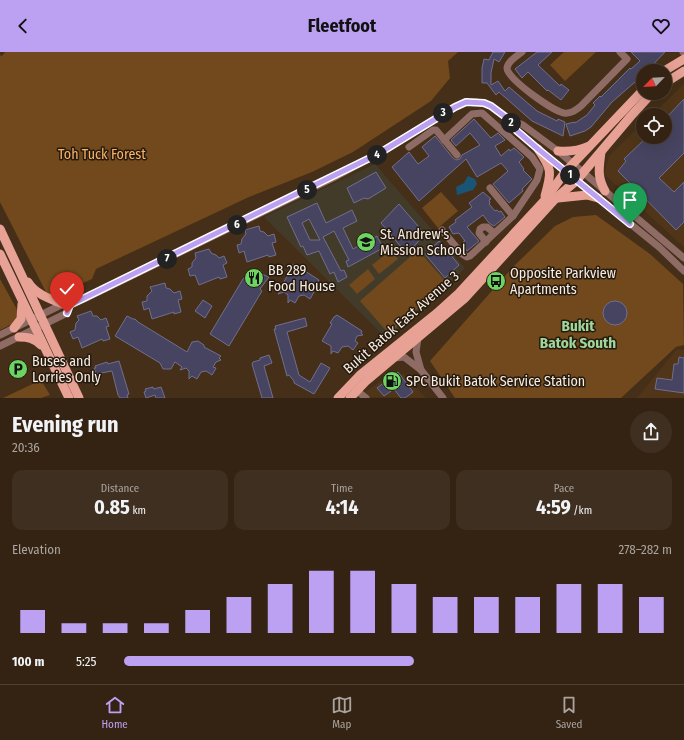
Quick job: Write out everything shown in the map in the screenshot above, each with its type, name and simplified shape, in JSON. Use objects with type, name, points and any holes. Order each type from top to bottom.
[{"type":"main road","points":[[672,66],[684,59]]},
{"type":"main road","points":[[672,79],[684,71]]},
{"type":"main road","name":"Bukit Batok East Avenue 3","points":[[338,398],[360,375],[425,323],[459,293],[544,201],[566,171],[636,98]]},
{"type":"main road","name":"Bukit Batok East Avenue 3","points":[[350,398],[366,381],[465,298],[556,198],[584,174],[646,100]]},
{"type":"main road","points":[[558,151],[568,152],[579,150],[593,144]]},
{"type":"main road","points":[[538,149],[549,164],[551,177],[544,201]]},
{"type":"main road","points":[[556,198],[602,194],[599,177],[601,152]]},
{"type":"main road","points":[[0,229],[79,398]]},
{"type":"main road","points":[[0,254],[30,320],[69,398]]},
{"type":"main road","points":[[20,274],[23,274],[32,288],[47,298],[66,305]]},
{"type":"main road","points":[[14,328],[21,319],[21,300]]},
{"type":"main road","points":[[19,337],[33,339],[45,351]]},
{"type":"street","points":[[522,52],[509,64],[507,68],[509,74],[546,104],[565,113],[573,112],[581,106],[627,59],[620,52]]},
{"type":"street","points":[[0,335],[40,315],[66,305],[378,154],[455,107],[466,102],[484,103],[491,106],[507,118],[523,125],[558,151],[584,174],[602,194],[673,259],[684,271]]},
{"type":"street","points":[[442,230],[462,254],[467,257],[470,256],[513,216],[537,180],[540,169],[532,157],[512,137],[482,112],[472,114],[444,140]]},
{"type":"street","points":[[507,118],[517,131],[576,181],[602,194],[682,253],[673,259]]},
{"type":"street","points":[[512,137],[523,125]]},
{"type":"street","points":[[410,147],[433,130],[436,130],[457,155]]},
{"type":"street","points":[[490,188],[513,216]]},
{"type":"street","points":[[486,242],[479,234],[480,229],[487,227],[494,233]]},
{"type":"street","points":[[0,346],[67,313],[66,305]]},
{"type":"street","points":[[418,338],[416,352],[421,370]]},
{"type":"street","points":[[394,358],[404,357],[421,370],[443,398]]},
{"type":"shaded area","points":[[684,84],[684,247],[604,174],[609,156],[636,130],[636,144],[672,144],[672,108],[659,108],[667,100],[672,100],[672,96]]},
{"type":"shaded area","name":"St. Andrew's Mission School","points":[[375,164],[465,268],[387,339],[264,217]]},
{"type":"shaded area","points":[[677,349],[684,350],[684,398],[637,398]]},
{"type":"shaded area","points":[[391,374],[403,374],[426,398],[358,397]]},
{"type":"green space","name":"Toh Tuck Forest","points":[[5,52],[458,52],[448,61],[450,78],[431,101],[353,152],[312,172],[249,197],[96,269],[92,279],[49,298],[0,202],[0,55],[2,56]]},
{"type":"green space","points":[[564,52],[596,52],[565,81],[550,65]]},
{"type":"green space","points":[[441,192],[458,211],[438,228],[422,208]]},
{"type":"green space","points":[[596,215],[650,254],[683,284],[684,345],[676,347],[621,398],[455,398],[430,361],[512,268],[555,226],[573,217]]},
{"type":"green space","points":[[391,250],[398,259],[379,274],[372,265]]},
{"type":"green space","points":[[418,250],[447,283],[389,334],[360,301]]},
{"type":"green space","points":[[368,269],[375,279],[357,294],[349,285]]},
{"type":"green space","points":[[0,279],[20,315],[18,321],[0,330]]},
{"type":"green space","points":[[41,380],[50,395],[41,398],[3,398]]},
{"type":"water","points":[[468,176],[475,179],[477,184],[473,190],[457,195],[456,187],[464,183]]},
{"type":"building","points":[[493,52],[505,52],[499,62],[494,59],[491,73],[491,85],[498,81],[505,91],[509,87],[537,111],[557,121],[558,119],[565,122],[563,136],[532,121],[499,92],[496,95],[487,83],[482,83],[482,68],[484,59],[489,60]]},
{"type":"building","points":[[537,52],[552,52],[538,65],[560,86],[561,84],[569,90],[561,100],[548,90],[547,91],[528,72],[522,78],[515,69]]},
{"type":"building","points":[[631,52],[665,52],[654,64],[637,64],[640,61]]},
{"type":"building","points":[[636,65],[636,81],[612,102],[591,127],[585,131],[570,136],[566,124],[575,123],[587,115],[595,105],[593,103],[630,68],[631,69]]},
{"type":"building","points":[[684,99],[684,153],[659,178],[674,192],[684,182],[684,222],[676,230],[618,171],[626,161],[624,159],[640,144],[672,144],[672,112]]},
{"type":"building","points":[[474,119],[491,138],[498,133],[505,140],[495,146],[501,156],[509,149],[510,151],[514,148],[524,157],[519,162],[524,169],[523,170],[532,179],[522,189],[523,191],[509,203],[493,184],[508,171],[501,163],[477,177],[466,159],[419,201],[392,167],[409,152],[418,164],[429,156],[422,147],[435,136],[453,158],[456,160],[460,159],[462,155],[480,145],[470,133],[456,146],[451,140]]},
{"type":"building","points":[[376,172],[386,188],[368,199],[364,198],[354,203],[347,188]]},
{"type":"building","points":[[483,192],[491,199],[489,200],[489,204],[495,211],[501,211],[505,217],[494,226],[489,223],[483,215],[467,227],[479,241],[467,251],[464,246],[466,245],[463,242],[465,241],[459,233],[453,234],[449,227],[456,222],[455,220],[472,207],[469,203]]},
{"type":"building","points":[[317,203],[326,223],[352,210],[357,221],[343,228],[353,249],[377,236],[383,248],[348,267],[346,261],[349,260],[334,231],[323,237],[341,271],[344,270],[347,277],[338,282],[334,272],[330,274],[319,251],[307,255],[303,246],[301,247],[287,217]],"holes":[[[309,219],[320,240],[310,240],[302,223]]]},
{"type":"building","points":[[399,204],[425,234],[407,254],[381,223]]},
{"type":"building","points":[[259,226],[260,231],[264,232],[268,236],[274,234],[276,242],[272,243],[276,255],[269,257],[268,255],[247,262],[244,251],[239,253],[237,245],[241,244],[242,239],[246,234],[245,230]]},
{"type":"building","points":[[439,241],[459,265],[445,278],[425,254]]},
{"type":"building","points":[[209,249],[211,253],[219,258],[224,256],[227,263],[223,265],[227,277],[220,279],[219,277],[199,285],[195,275],[190,276],[188,269],[192,267],[192,263],[196,258],[195,253]]},
{"type":"building","points":[[294,264],[319,280],[319,284],[314,286],[312,290],[314,292],[310,299],[304,295],[299,296],[295,303],[290,300],[288,303],[288,295],[284,292],[278,294],[289,273],[287,272]]},
{"type":"building","points":[[259,273],[269,277],[260,289],[262,291],[229,346],[210,334],[243,279],[246,276]]},
{"type":"building","points":[[165,283],[166,288],[170,289],[174,293],[180,291],[182,299],[178,300],[181,312],[174,314],[174,312],[152,319],[149,308],[144,310],[142,302],[147,301],[147,296],[152,291],[150,287]]},
{"type":"building","points":[[203,300],[212,306],[205,318],[195,311]]},
{"type":"building","points":[[615,301],[623,305],[627,313],[623,321],[615,325],[607,321],[603,313],[607,305]]},
{"type":"building","points":[[91,311],[93,316],[97,316],[101,320],[106,318],[109,326],[106,327],[110,339],[103,341],[102,339],[82,348],[78,337],[73,339],[70,332],[75,330],[76,323],[79,320],[77,316]]},
{"type":"building","points":[[337,315],[362,331],[361,333],[363,335],[357,336],[355,341],[358,343],[353,350],[348,346],[342,347],[338,353],[333,351],[331,354],[331,346],[322,341],[332,324],[330,323]]},
{"type":"building","points":[[127,316],[135,319],[187,352],[192,342],[198,341],[204,345],[204,347],[221,356],[219,358],[221,360],[216,362],[213,367],[216,368],[212,375],[206,371],[201,372],[197,379],[192,376],[189,379],[189,371],[186,368],[180,370],[182,367],[175,362],[171,369],[163,369],[160,363],[115,336]]},
{"type":"building","points":[[305,318],[307,326],[287,332],[299,375],[310,382],[321,363],[330,368],[314,394],[294,383],[289,375],[287,376],[274,329],[276,329],[275,326]]},
{"type":"building","points":[[269,355],[272,363],[264,366],[273,398],[262,398],[252,364],[253,362],[260,360],[260,358]]},
{"type":"building","points":[[679,357],[684,358],[684,393],[655,389],[657,378],[672,380],[674,364],[678,364]]},
{"type":"building","points":[[119,361],[129,394],[127,395],[128,398],[120,398],[118,395],[112,371],[96,374],[94,368],[96,368],[95,366],[107,362],[108,364]]},
{"type":"building","points":[[398,372],[413,392],[405,398],[401,398],[394,389],[384,396],[377,388]]},
{"type":"building","points":[[153,387],[154,389],[161,387],[165,398],[156,398],[155,395],[146,398],[144,392],[146,391],[145,389]]},
{"type":"place","name":"St. Andrew's Mission School","points":[[366,242]]},
{"type":"place","name":"BB 289 Food House","points":[[254,278]]},
{"type":"place","name":"Opposite Parkview Apartments","points":[[496,281]]},
{"type":"place","name":"Buses and Lorries Only","points":[[18,369]]},
{"type":"place","name":"SPC Bukit Batok Service Station","points":[[392,381]]},
{"type":"district","name":"Bukit Batok South","points":[[578,334]]},
{"type":"route","points":[[67,313],[70,305],[337,176],[378,154],[425,124],[466,102],[484,103],[491,106],[507,118],[517,131],[538,149],[630,224]]}]
